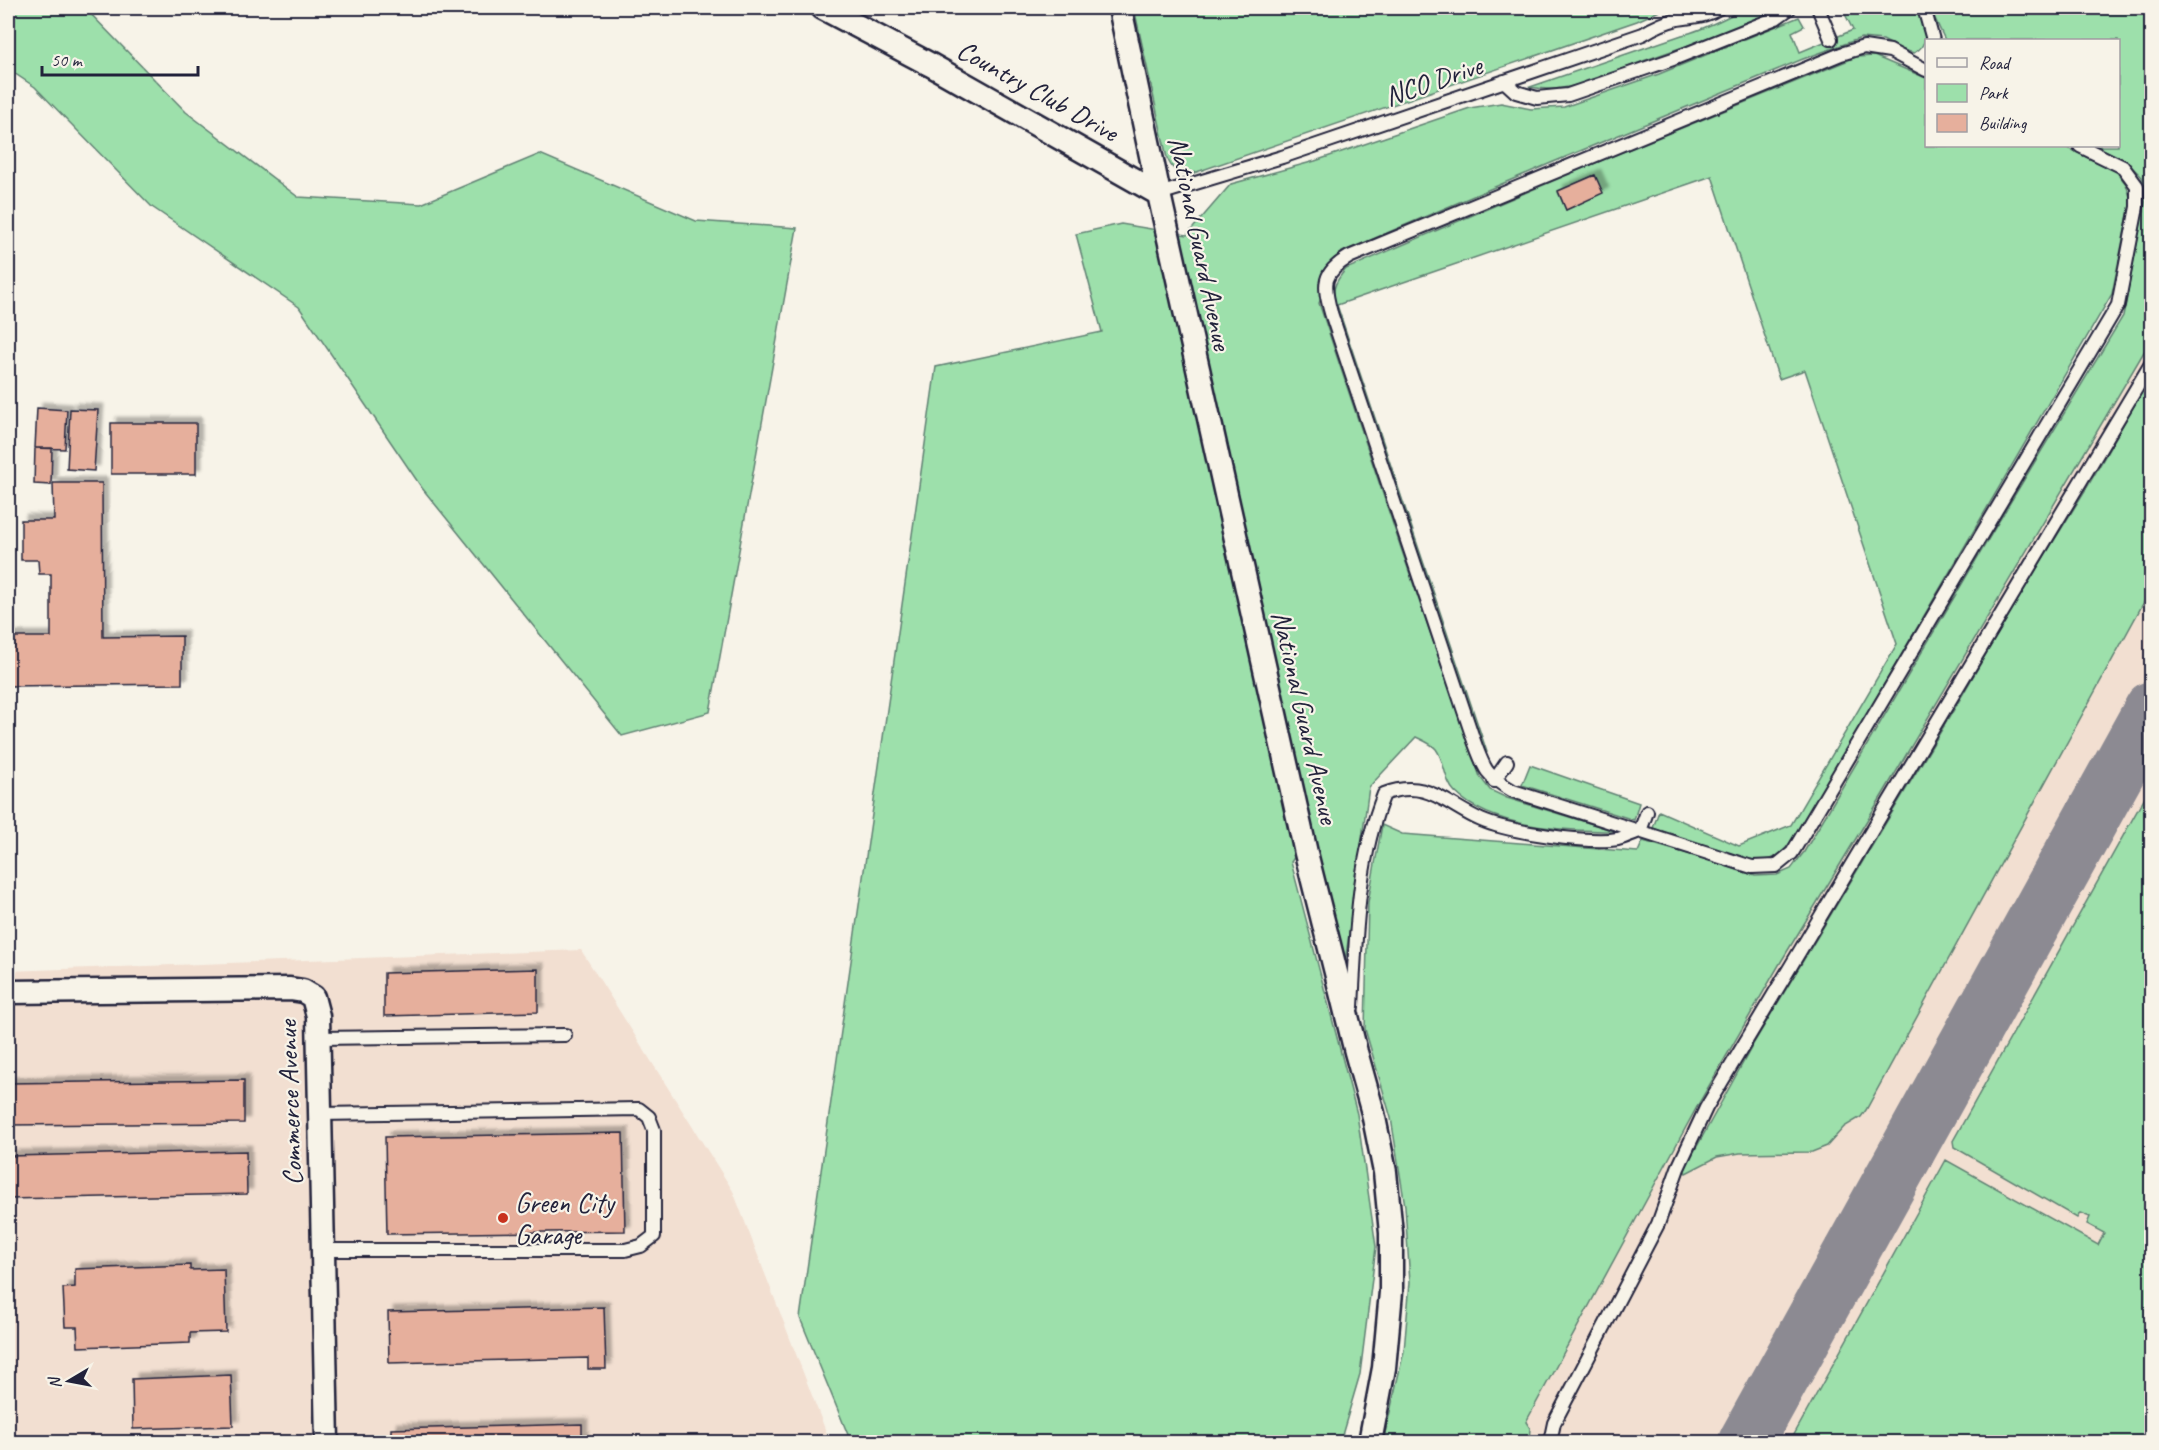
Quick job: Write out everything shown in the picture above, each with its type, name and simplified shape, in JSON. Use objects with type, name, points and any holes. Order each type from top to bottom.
[{"type":"street","name":"Country Club Drive","points":[[823,8],[941,70],[1159,194]]},
{"type":"street","name":"National Guard Avenue","points":[[1120,8],[1159,194],[1306,853],[1385,1172],[1391,1233],[1391,1292],[1384,1368],[1370,1443]]},
{"type":"street","name":"Commerce Avenue","points":[[8,992],[297,989],[309,994],[315,1002],[318,1038],[327,1443]]},
{"type":"lane","name":"NCO Drive","points":[[1159,194],[1282,157],[1643,34],[1658,25],[1708,15],[1719,8]]},
{"type":"lane","points":[[1504,81],[1516,92],[1537,98],[1568,95],[1673,59],[1776,18],[1790,8]]},
{"type":"lane","points":[[1818,8],[1831,39]]},
{"type":"lane","points":[[1924,8],[1933,39]]},
{"type":"lane","points":[[1925,69],[1890,51],[1864,47],[1841,54],[1349,257],[1335,266],[1325,279],[1326,297],[1331,313],[1466,718],[1482,763],[1494,781],[1513,791],[1752,867],[1776,866],[1792,853],[2118,305],[2137,207],[2137,186],[2123,167],[2082,147]]},
{"type":"lane","points":[[1551,1443],[1554,1423],[1658,1224],[1678,1168],[1706,1108],[2151,362]]},
{"type":"lane","points":[[1494,781],[1507,762]]},
{"type":"lane","points":[[1351,1032],[1356,936],[1362,884],[1373,820],[1384,794],[1400,788],[1419,789],[1452,803],[1482,821],[1559,836],[1587,840],[1619,838],[1640,831]]},
{"type":"lane","points":[[1640,831],[1647,812]]},
{"type":"lane","points":[[318,1038],[565,1035]]},
{"type":"lane","points":[[320,1114],[639,1109],[649,1117],[654,1130],[654,1236],[641,1246],[625,1250],[323,1250]]},
{"type":"shaded area","points":[[1930,8],[2151,8],[2151,1442],[1467,1442],[1689,854],[1755,876],[1777,875],[1791,869],[2123,316],[2145,202],[2142,177],[2126,161],[2099,147],[2120,147],[2120,39],[1945,39]]},
{"type":"shaded area","points":[[581,950],[733,1191],[830,1442],[8,1442],[8,971]]},
{"type":"green space","points":[[8,8],[85,8],[186,112],[298,197],[421,204],[540,154],[696,221],[797,228],[710,712],[622,736],[422,488],[299,307],[152,207],[35,87],[8,69]]},
{"type":"green space","points":[[1134,8],[1666,8],[1637,21],[1188,175],[1175,170],[1167,158]]},
{"type":"green space","points":[[1747,8],[1778,8],[1731,30],[1595,79],[1558,89],[1530,87],[1699,30]]},
{"type":"green space","points":[[1842,8],[1918,8],[1925,33],[1923,44],[1914,53],[1883,40],[1861,38],[1803,59],[1342,252],[1319,303],[1480,777],[1490,790],[1507,798],[1615,831],[1574,830],[1530,825],[1488,813],[1470,804],[1455,792],[1436,749],[1416,737],[1369,787],[1345,963],[1311,834],[1291,862],[1357,1114],[1376,1247],[1360,1374],[1340,1442],[851,1442],[800,1318],[936,367],[1102,332],[1076,234],[1121,224],[1187,235],[1231,184],[1315,161],[1470,108],[1501,103],[1531,109],[1564,107],[1659,74],[1799,17],[1804,26],[1792,32],[1800,52],[1853,30]]},
{"type":"green space","points":[[1930,8],[2151,8],[2151,340],[1699,1103],[1526,1422],[1530,1428],[1529,1442],[1383,1442],[1404,1351],[1410,1282],[1405,1206],[1391,1118],[1365,1029],[1368,902],[1382,825],[1402,834],[1638,852],[1643,841],[1755,876],[1777,875],[1791,869],[1804,852],[2123,316],[2145,202],[2142,177],[2126,161],[2099,147],[2120,147],[2120,39],[1945,39]]},
{"type":"green space","points":[[1874,56],[1925,78],[1925,147],[2066,147],[2116,171],[2126,184],[2131,200],[2112,294],[1794,838],[1782,852],[1773,858],[1748,859],[1732,855],[1653,828],[1659,811],[1739,846],[1791,825],[1897,644],[1805,370],[1779,379],[1712,176],[1337,305],[1487,752],[1483,754],[1336,316],[1335,286],[1346,269],[1593,164],[1856,57]],"holes":[[[1594,175],[1602,193],[1566,210],[1558,192]]]},
{"type":"green space","points":[[2151,376],[2151,589],[1866,1110],[1861,1117],[1844,1127],[1827,1146],[1812,1152],[1740,1153],[1717,1157],[1686,1173],[1684,1170],[1755,1041],[2016,602],[2089,484]]},
{"type":"green space","points":[[1530,765],[1639,803],[1634,820],[1522,785]]},
{"type":"green space","points":[[2151,786],[2151,1442],[1790,1442],[1946,1160],[2098,1245],[2104,1233],[2087,1224],[2090,1217],[2080,1213],[2077,1218],[1954,1147],[1953,1141]]},
{"type":"building","points":[[1595,175],[1603,193],[1566,210],[1558,191]]},
{"type":"building","points":[[37,408],[67,410],[65,449],[35,448]]},
{"type":"building","points":[[70,409],[98,410],[94,471],[67,469]]},
{"type":"building","points":[[111,423],[196,423],[196,474],[111,474]]},
{"type":"building","points":[[35,448],[52,448],[51,485],[34,484]]},
{"type":"building","points":[[53,483],[102,483],[103,637],[182,636],[182,684],[8,686],[8,637],[51,637],[51,574],[39,574],[38,560],[21,560],[21,520],[54,520]]},
{"type":"building","points":[[538,969],[538,1012],[384,1016],[384,973]]},
{"type":"building","points":[[244,1080],[244,1123],[8,1125],[8,1083]]},
{"type":"building","points":[[623,1133],[625,1231],[387,1234],[385,1137]]},
{"type":"building","points":[[246,1151],[247,1194],[8,1199],[8,1156]]},
{"type":"building","points":[[190,1265],[190,1270],[224,1269],[226,1332],[190,1333],[190,1343],[78,1347],[77,1327],[65,1327],[63,1288],[75,1287],[75,1269]]},
{"type":"building","points":[[604,1307],[606,1369],[588,1369],[588,1358],[389,1363],[388,1312]]},
{"type":"building","points":[[231,1375],[233,1426],[133,1429],[132,1379]]},
{"type":"building","points":[[582,1424],[582,1442],[391,1442],[391,1429]]},
{"type":"taxiway","points":[[1746,1442],[2152,709]]},
{"type":"place","name":"Green City Garage","points":[[503,1218]]}]
